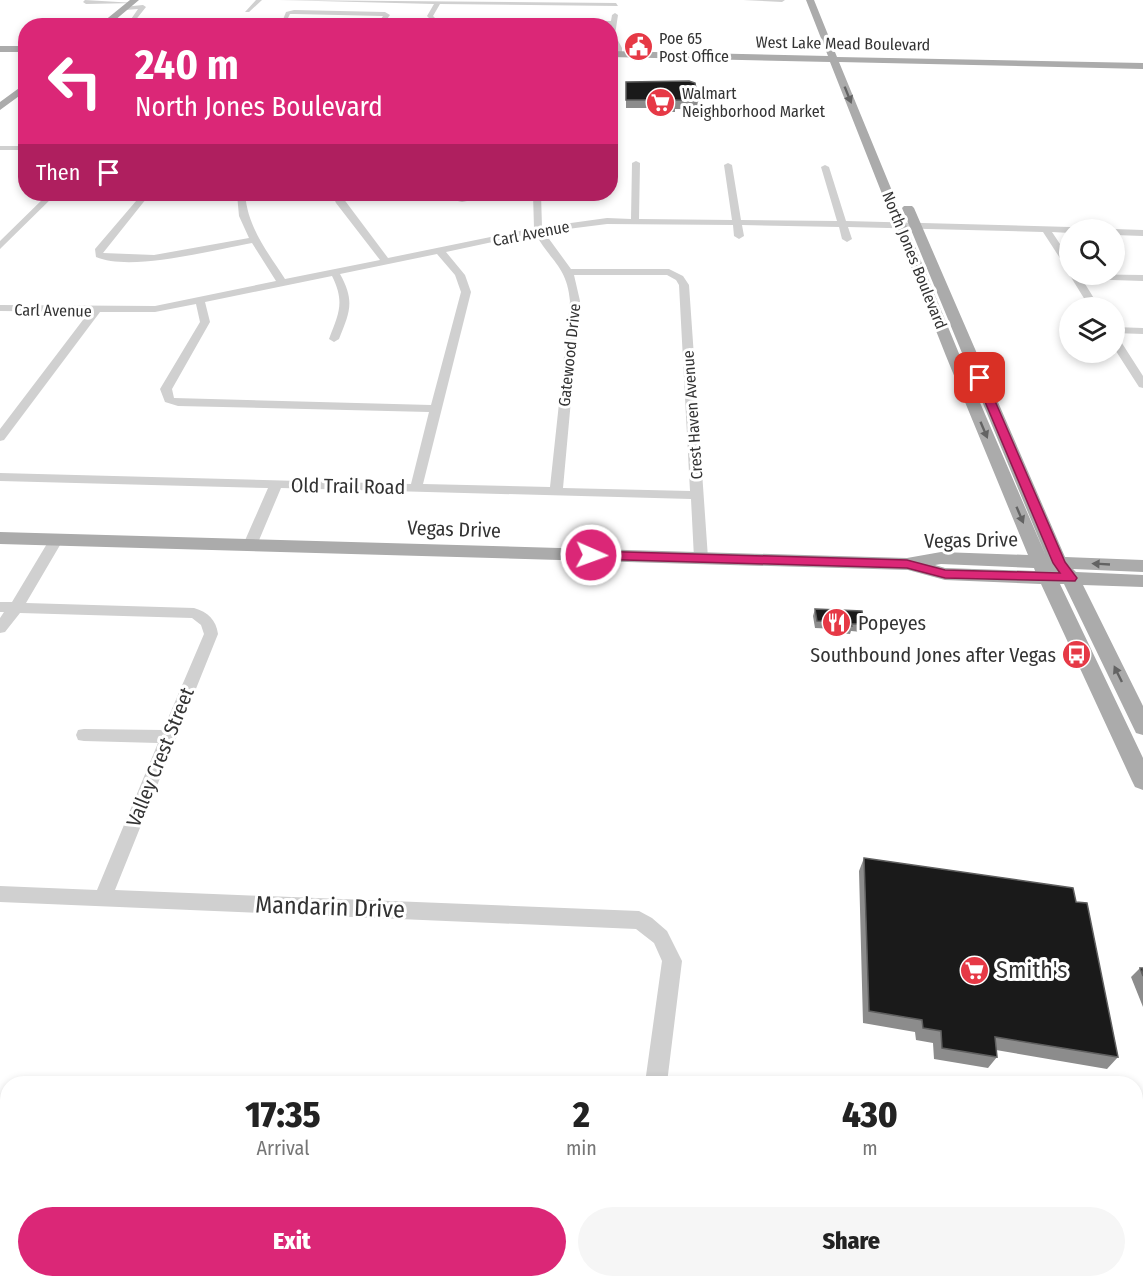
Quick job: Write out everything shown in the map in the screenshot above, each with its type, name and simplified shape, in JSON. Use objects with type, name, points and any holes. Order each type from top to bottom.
[{"type":"main road","points":[[112,18],[131,3]]},
{"type":"main road","points":[[812,4],[821,4]]},
{"type":"main road","name":"North Jones Boulevard","points":[[812,4],[840,61],[907,224],[971,357],[1112,715],[1143,781]]},
{"type":"main road","name":"North Jones Boulevard","points":[[821,4],[856,113],[863,118],[867,128],[882,148],[954,356],[1054,570],[1143,727]]},
{"type":"main road","points":[[0,46],[18,45]]},
{"type":"main road","points":[[0,46],[18,48]]},
{"type":"main road","name":"West Lake Mead Boulevard","points":[[618,56],[1143,66]]},
{"type":"main road","name":"West Lake Mead Boulevard","points":[[618,57],[645,59],[732,57],[840,61]]},
{"type":"main road","points":[[0,106],[18,92]]},
{"type":"main road","points":[[954,356],[971,357]]},
{"type":"main road","name":"Vegas Drive","points":[[0,538],[907,564],[945,574],[1143,566]]},
{"type":"main road","name":"Vegas Drive","points":[[1054,570],[1143,581]]},
{"type":"main road","points":[[1112,715],[1143,748]]},
{"type":"street","points":[[248,11],[259,0]]},
{"type":"street","points":[[282,0],[616,2],[614,18]]},
{"type":"street","points":[[746,0],[782,0]]},
{"type":"street","points":[[87,1],[131,3],[143,7],[134,18]]},
{"type":"street","points":[[432,18],[430,16],[438,2]]},
{"type":"street","points":[[286,18],[290,12],[385,14],[387,15],[385,18]]},
{"type":"street","points":[[0,148],[18,148]]},
{"type":"street","points":[[0,157],[10,148]]},
{"type":"street","points":[[635,219],[636,163]]},
{"type":"street","points":[[728,165],[739,236]]},
{"type":"street","points":[[825,167],[847,239]]},
{"type":"street","points":[[0,246],[45,201]]},
{"type":"street","points":[[140,201],[98,251],[99,255],[106,258],[154,258],[256,240]]},
{"type":"street","points":[[241,201],[242,212],[256,240],[283,284]]},
{"type":"street","points":[[339,201],[386,262]]},
{"type":"street","points":[[536,201],[535,216],[539,230]]},
{"type":"street","name":"Carl Avenue","points":[[0,308],[155,309],[539,230],[635,219],[907,224],[1059,230]]},
{"type":"street","name":"Gatewood Drive","points":[[539,230],[570,272],[575,283],[556,492]]},
{"type":"street","points":[[1046,230],[1059,250]]},
{"type":"street","points":[[1125,232],[1143,233]]},
{"type":"street","points":[[416,488],[466,292],[466,283],[461,275],[440,251]]},
{"type":"street","name":"Crest Haven Avenue","points":[[570,272],[654,271],[676,275],[684,285],[701,558]]},
{"type":"street","points":[[334,339],[346,310],[346,292],[335,273]]},
{"type":"street","points":[[1125,277],[1143,279]]},
{"type":"street","points":[[200,301],[205,321],[166,389],[169,400],[178,403],[436,410]]},
{"type":"street","points":[[0,437],[96,310]]},
{"type":"street","points":[[1125,330],[1143,331]]},
{"type":"street","points":[[1125,356],[1143,385]]},
{"type":"street","name":"Old Trail Road","points":[[0,477],[697,495]]},
{"type":"street","points":[[250,545],[276,484]]},
{"type":"street","points":[[0,628],[16,607],[56,540]]},
{"type":"street","points":[[0,607],[16,607]]},
{"type":"street","name":"Valley Crest Street","points":[[16,607],[194,613],[204,618],[210,625],[211,634],[103,897]]},
{"type":"street","points":[[84,735],[168,737]]},
{"type":"street","name":"Mandarin Drive","points":[[0,894],[639,920],[657,932],[668,945],[672,960],[657,1076]]},
{"type":"building","points":[[689,81],[695,83],[698,101],[675,100],[675,104],[656,103],[656,100],[626,100],[626,82]]},
{"type":"building","points":[[815,609],[862,611],[864,624],[840,626],[839,622],[817,621]]},
{"type":"building","name":"Smith's","points":[[864,858],[1073,888],[1076,902],[1087,903],[1118,1057],[995,1037],[997,1057],[942,1048],[941,1031],[923,1028],[922,1020],[869,1011]]},
{"type":"place","name":"Poe 65 Post Office","points":[[638,47]]},
{"type":"place","name":"Walmart Neighborhood Market","points":[[661,102]]},
{"type":"place","name":"Popeyes","points":[[837,623]]},
{"type":"place","name":"Southbound Jones after Vegas","points":[[1077,655]]},
{"type":"place","name":"Smith's","points":[[975,970]]},
{"type":"route","points":[[591,555],[907,564],[945,574],[1070,578],[1059,563],[980,378]]}]
